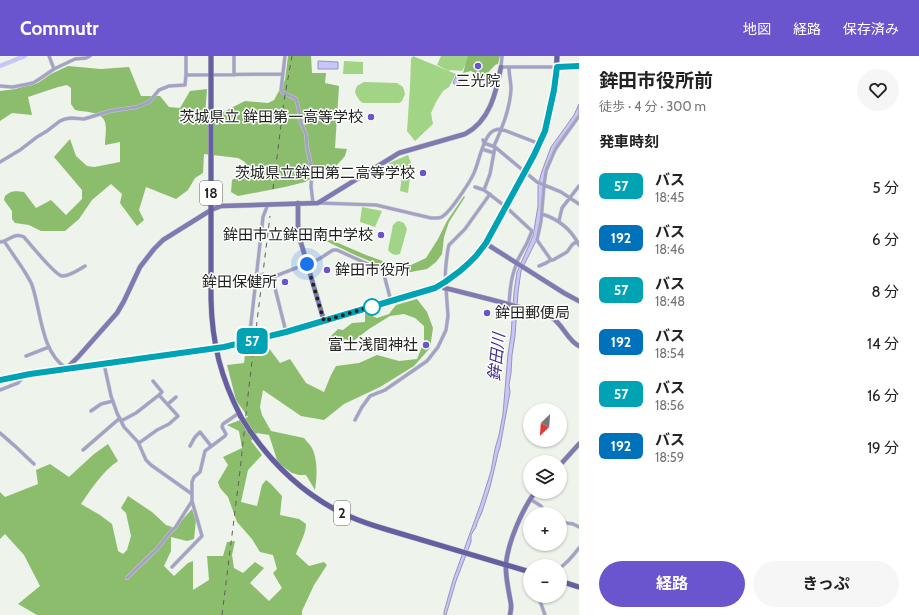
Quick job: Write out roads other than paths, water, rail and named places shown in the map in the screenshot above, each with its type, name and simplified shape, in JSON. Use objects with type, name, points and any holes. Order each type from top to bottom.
[{"type":"main road","name":"18","points":[[211,56],[211,312],[216,349]]},
{"type":"main road","points":[[0,380],[25,374],[216,349],[324,321],[418,293],[444,283],[469,263],[486,243],[540,144],[548,120],[556,79],[557,56]]},
{"type":"main road","points":[[557,67],[579,66]]},
{"type":"main road","name":"2","points":[[216,349],[222,374],[232,400],[259,444],[276,464],[302,487],[325,504],[362,522],[523,570]]},
{"type":"main road","points":[[567,583],[579,587]]},
{"type":"street","points":[[49,56],[54,69]]},
{"type":"street","points":[[0,86],[13,87],[33,83],[54,69],[75,59],[90,56]]},
{"type":"street","points":[[0,162],[20,150],[60,121],[71,118],[84,119],[110,111],[137,107],[149,102],[159,90],[169,86],[185,85],[186,56]]},
{"type":"street","points":[[234,56],[234,75]]},
{"type":"street","points":[[285,56],[281,92],[296,99],[301,123],[306,134],[312,173],[311,186],[315,203]]},
{"type":"street","points":[[315,203],[399,153],[462,136],[480,125],[492,103],[502,68],[502,56]]},
{"type":"street","points":[[502,68],[557,67]]},
{"type":"street","points":[[484,190],[490,174],[495,146],[507,112],[510,98],[511,88],[509,68]]},
{"type":"street","points":[[186,75],[283,74]]},
{"type":"street","points":[[551,260],[537,240],[542,214],[543,185],[546,171],[555,150],[579,116]]},
{"type":"street","points":[[85,266],[73,273],[64,276],[59,275],[24,237],[20,235],[14,236],[2,242],[15,257],[31,285],[48,347],[55,359],[66,369],[118,313],[140,267],[154,249],[164,240],[211,210],[221,206],[268,204],[371,204],[431,218],[441,218],[448,212],[470,181],[484,141],[490,133],[501,129],[540,144]]},
{"type":"street","points":[[484,141],[495,146],[537,182],[553,188],[579,204]]},
{"type":"street","points":[[482,148],[494,153]]},
{"type":"street","points":[[559,221],[561,211],[579,186]]},
{"type":"street","points":[[475,187],[490,194],[532,232],[538,234]]},
{"type":"street","points":[[356,420],[362,407],[370,396],[385,390],[427,361],[438,347],[446,330],[448,316],[444,278],[449,245],[466,229],[490,194]]},
{"type":"street","points":[[298,203],[299,236],[324,321]]},
{"type":"street","points":[[250,341],[263,217],[268,204]]},
{"type":"street","points":[[542,214],[559,221],[579,245]]},
{"type":"street","points":[[509,304],[514,270],[532,232]]},
{"type":"street","points":[[539,266],[563,255],[577,241]]},
{"type":"street","points":[[486,243],[579,302]]},
{"type":"street","points":[[258,275],[273,277],[319,259],[333,250],[337,250],[383,271],[391,301]]},
{"type":"street","points":[[273,277],[286,332]]},
{"type":"street","points":[[446,288],[544,313],[550,316],[561,326],[579,346]]},
{"type":"street","points":[[26,356],[48,347]]},
{"type":"street","points":[[104,364],[113,401],[120,419],[124,427],[139,443],[146,460],[173,482],[192,494]]},
{"type":"street","points":[[0,390],[18,383],[25,374]]},
{"type":"street","points":[[139,443],[157,430],[169,424],[178,416],[160,395],[162,392],[153,382]]},
{"type":"street","points":[[83,450],[120,419],[136,413],[160,395]]},
{"type":"street","points":[[168,404],[176,397]]},
{"type":"street","points":[[91,411],[101,404],[113,401]]},
{"type":"street","points":[[172,566],[202,536],[192,501],[192,482],[200,472],[205,451],[225,436],[226,434],[222,427],[223,424],[240,415]]},
{"type":"street","points":[[190,446],[200,432],[211,446]]},
{"type":"street","points":[[0,433],[34,464]]},
{"type":"street","points":[[567,457],[579,444]]},
{"type":"street","points":[[510,615],[511,604],[506,565],[510,548],[516,528],[530,499],[542,507]]},
{"type":"street","points":[[127,578],[157,549],[175,528],[192,501]]},
{"type":"street","points":[[567,523],[579,527]]},
{"type":"street","points":[[567,563],[579,548]]},
{"type":"street","points":[[541,603],[545,615]]},
{"type":"water","points":[[318,61],[338,62],[338,69],[318,69]]},
{"type":"water","points":[[457,74],[463,77],[458,86],[453,83]]},
{"type":"water","points":[[579,104],[578,115],[556,145],[546,167],[540,223],[535,243],[521,271],[509,385],[510,392],[500,447],[482,512],[471,535],[471,542],[456,581],[446,615],[444,615],[453,580],[491,471],[499,435],[503,414],[517,272],[533,236],[538,206],[538,185],[551,147],[574,115]]},
{"type":"waterway","points":[[0,66],[25,56]]},
{"type":"railway","points":[[273,189],[284,101],[292,56]]},
{"type":"railway","points":[[222,615],[270,216]]},
{"type":"place","name":"三光院","points":[[478,66]]},
{"type":"place","name":"茨城県立 鉾田第一高等学校","points":[[371,117]]},
{"type":"place","name":"茨城県立鉾田第二高等学校","points":[[423,173]]},
{"type":"place","name":"鉾田市立鉾田南中学校","points":[[381,235]]},
{"type":"place","name":"鉾田市役所","points":[[327,270]]},
{"type":"place","name":"鉾田保健所","points":[[285,282]]},
{"type":"place","name":"鉾田郵便局","points":[[487,313]]},
{"type":"place","name":"富士浅間神社","points":[[426,345]]},
{"type":"water label","name":"鉾田川","points":[[496,357]]}]
